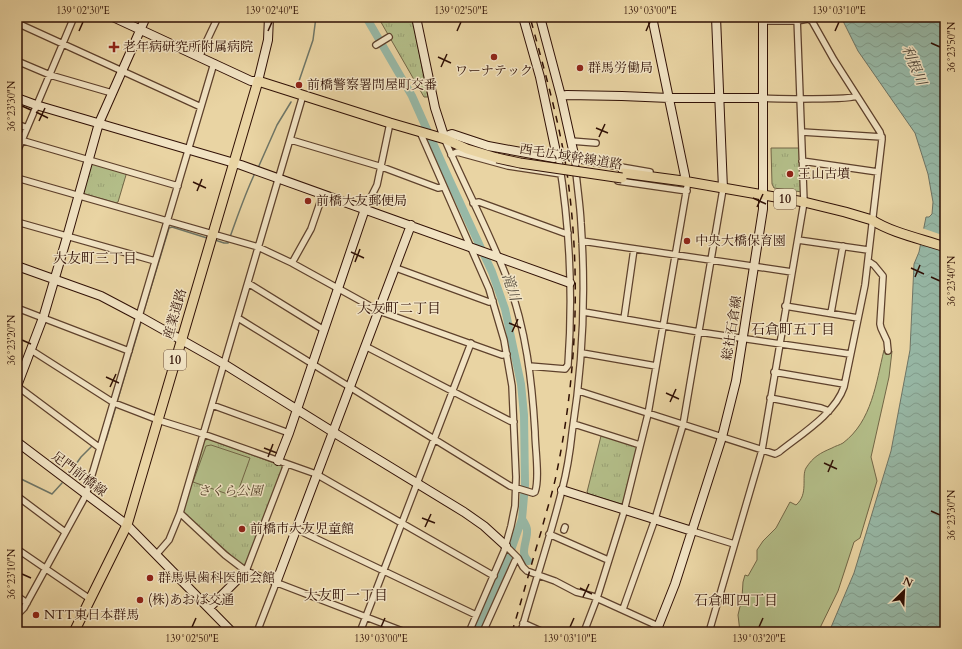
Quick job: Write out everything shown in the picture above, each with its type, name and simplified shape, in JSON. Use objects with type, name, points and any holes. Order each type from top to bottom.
[{"type":"main road","name":"西毛広域幹線道路","points":[[258,81],[443,139],[472,151],[526,164],[622,175],[690,187],[723,189],[804,202],[839,210],[873,220],[878,224],[945,241]]},
{"type":"main road","name":"産業道路","points":[[74,632],[126,525],[258,81]]},
{"type":"main road","name":"西毛広域幹線道路","points":[[893,227],[945,247]]},
{"type":"street","points":[[17,152],[19,140],[27,128],[74,17]]},
{"type":"street","name":"西毛広域幹線道路","points":[[113,17],[201,53],[252,76],[258,81]]},
{"type":"street","name":"西毛広域幹線道路","points":[[123,17],[141,28],[251,81],[258,81]]},
{"type":"street","points":[[100,448],[17,386],[43,318],[99,123],[146,17]]},
{"type":"street","points":[[201,53],[218,17]]},
{"type":"street","name":"産業道路","points":[[258,81],[268,40],[270,17]]},
{"type":"street","points":[[238,318],[434,440],[517,489],[533,493],[536,490],[532,395],[529,366],[516,304],[473,203],[443,139],[416,17]]},
{"type":"street","points":[[523,17],[540,77],[559,161],[570,254],[570,332],[568,367],[565,369],[529,366]]},
{"type":"street","points":[[521,632],[562,490],[579,392],[584,312],[581,215],[575,160],[561,96],[540,17]]},
{"type":"street","points":[[575,160],[668,176],[685,176],[652,17]]},
{"type":"street","points":[[623,609],[655,519],[683,426],[723,189],[716,17]]},
{"type":"street","points":[[579,392],[683,426],[774,453],[779,452],[830,411],[841,394],[865,285],[882,137],[812,21],[808,19],[763,19]]},
{"type":"street","name":"総社石倉線","points":[[657,629],[675,584],[722,437],[736,381],[755,266],[764,195],[763,19]]},
{"type":"street","points":[[709,632],[762,450],[804,202],[797,19]]},
{"type":"street","points":[[17,23],[201,107]]},
{"type":"street","points":[[376,45],[389,37]]},
{"type":"street","points":[[17,61],[50,75],[112,93]]},
{"type":"street","points":[[17,615],[24,608],[86,495],[214,63]]},
{"type":"street","points":[[156,555],[169,540],[180,513],[304,96]]},
{"type":"street","points":[[561,96],[841,99],[855,98],[857,96]]},
{"type":"street","points":[[17,98],[36,105],[234,163],[279,178],[570,283]]},
{"type":"street","points":[[278,461],[365,209],[377,185],[390,123]]},
{"type":"street","points":[[17,124],[27,128]]},
{"type":"street","points":[[421,132],[443,187],[472,247],[493,301],[507,354],[512,386],[517,489],[511,526],[506,546],[469,632]]},
{"type":"street","points":[[802,132],[882,137]]},
{"type":"street","points":[[443,139],[452,134],[488,146],[554,158],[557,157]]},
{"type":"street","points":[[19,140],[178,186]]},
{"type":"street","points":[[291,140],[382,167],[438,188],[443,187]]},
{"type":"street","points":[[572,141],[596,143]]},
{"type":"street","points":[[451,155],[457,152],[508,166],[561,174]]},
{"type":"street","points":[[802,161],[878,172]]},
{"type":"street","points":[[576,175],[690,187],[675,255],[648,414],[624,510],[597,598],[584,632]]},
{"type":"street","points":[[17,178],[258,247],[292,263],[379,311],[502,355],[507,354]]},
{"type":"street","points":[[292,263],[310,229],[323,194]]},
{"type":"street","points":[[473,203],[478,202],[564,233],[568,233]]},
{"type":"street","points":[[17,222],[155,261]]},
{"type":"street","points":[[257,632],[411,225]]},
{"type":"street","points":[[798,240],[868,250]]},
{"type":"street","points":[[582,241],[792,272]]},
{"type":"street","points":[[831,313],[843,246]]},
{"type":"street","points":[[624,319],[634,249]]},
{"type":"street","points":[[868,261],[874,265],[883,276],[880,324],[886,337],[888,351]]},
{"type":"street","points":[[17,266],[101,296],[181,339],[464,512],[484,526],[517,556],[525,569],[538,576],[562,584],[576,592],[589,595],[623,609],[657,629]]},
{"type":"street","points":[[396,268],[489,302],[493,301]]},
{"type":"street","points":[[248,283],[324,330]]},
{"type":"street","points":[[786,306],[858,318]]},
{"type":"street","points":[[17,308],[129,351]]},
{"type":"street","points":[[584,312],[742,339],[850,354]]},
{"type":"street","points":[[360,632],[471,344]]},
{"type":"street","points":[[365,346],[514,422]]},
{"type":"street","points":[[31,350],[114,404],[316,474],[494,576]]},
{"type":"street","points":[[582,352],[656,366]]},
{"type":"street","points":[[774,372],[844,384]]},
{"type":"street","points":[[770,398],[830,411]]},
{"type":"street","points":[[212,405],[289,432]]},
{"type":"street","points":[[574,424],[640,445]]},
{"type":"street","name":"足門前橋線","points":[[17,442],[126,525],[232,632]]},
{"type":"street","points":[[209,608],[246,571],[287,464]]},
{"type":"street","points":[[562,490],[734,544]]},
{"type":"street","points":[[17,496],[65,532]]},
{"type":"street","points":[[180,513],[225,555],[246,571],[405,632]]},
{"type":"street","points":[[296,529],[476,615]]},
{"type":"street","points":[[549,534],[608,560]]},
{"type":"street","points":[[17,549],[90,599]]},
{"type":"street","points":[[483,632],[517,556]]},
{"type":"street","points":[[17,596],[26,603]]},
{"type":"street","points":[[523,623],[543,632]]},
{"type":"green space","points":[[378,17],[412,17],[428,97],[424,97]]},
{"type":"green space","points":[[771,148],[800,148],[802,192],[774,188],[772,184]]},
{"type":"green space","points":[[93,163],[125,173],[126,175],[118,202],[116,203],[85,194],[83,192],[91,165]]},
{"type":"green space","points":[[884,350],[892,351],[889,377],[871,457],[877,481],[860,538],[854,542],[838,591],[818,632],[740,632],[738,615],[742,598],[743,582],[745,575],[748,576],[757,560],[757,550],[763,541],[776,528],[790,502],[796,505],[800,501],[804,491],[805,472],[809,464],[820,454],[843,443],[861,424],[871,401]]},
{"type":"green space","points":[[603,435],[635,445],[637,448],[623,502],[621,504],[589,494],[587,492],[601,436]]},
{"type":"green space","name":"さくら公園","points":[[208,439],[282,466],[282,470],[245,566],[243,566],[184,513],[183,510],[203,441]]},
{"type":"green space","points":[[211,445],[250,458],[236,497],[193,482],[206,446]]},
{"type":"water","name":"利根川","points":[[841,17],[945,17],[945,632],[829,632],[854,573],[891,451],[910,350],[914,264],[919,252],[926,217],[929,217],[932,214],[933,202],[928,174],[915,133],[858,51]]},
{"type":"pier","points":[[922,228],[945,236],[945,252],[918,244]]},
{"type":"waterway","points":[[298,84],[313,40],[316,17]]},
{"type":"waterway","name":"滝川","points":[[366,17],[412,96],[492,272],[505,309],[521,384],[524,415],[525,485],[522,519],[510,553],[475,632]]},
{"type":"waterway","points":[[258,168],[277,125],[291,102]]},
{"type":"waterway","points":[[230,237],[255,173]]},
{"type":"waterway","points":[[143,314],[169,228],[172,227],[207,238]]},
{"type":"waterway","points":[[215,240],[224,243],[228,243],[229,240]]},
{"type":"waterway","points":[[117,402],[141,322]]},
{"type":"waterway","points":[[103,441],[106,440],[116,406]]},
{"type":"waterway","points":[[69,474],[81,457],[92,446]]},
{"type":"waterway","points":[[17,477],[52,494],[62,483]]},
{"type":"waterway","points":[[522,519],[527,529],[524,555],[528,561]]},
{"type":"railway","points":[[512,632],[554,487],[569,397],[575,322],[574,248],[567,173],[564,153],[546,75],[530,17]]},
{"type":"place","name":"老年病研究所附属病院","points":[[114,47]]},
{"type":"place","name":"ワーナテック","points":[[494,57]]},
{"type":"place","name":"群馬労働局","points":[[580,68]]},
{"type":"place","name":"前橋警察署問屋町交番","points":[[299,85]]},
{"type":"place","name":"王山古墳","points":[[790,174]]},
{"type":"place","name":"前橋大友郵便局","points":[[308,201]]},
{"type":"place","name":"中央大橋保育園","points":[[687,241]]},
{"type":"place","name":"前橋市大友児童館","points":[[242,529]]},
{"type":"place","name":"群馬県歯科医師会館","points":[[150,578]]},
{"type":"place","name":"(株)あおば交通","points":[[140,600]]},
{"type":"place","name":"NTT東日本群馬","points":[[36,615]]},
{"type":"district","name":"大友町三丁目","points":[[95,258]]},
{"type":"district","name":"大友町二丁目","points":[[399,308]]},
{"type":"district","name":"石倉町五丁目","points":[[793,329]]},
{"type":"district","name":"大友町一丁目","points":[[346,595]]},
{"type":"district","name":"石倉町四丁目","points":[[736,600]]}]
